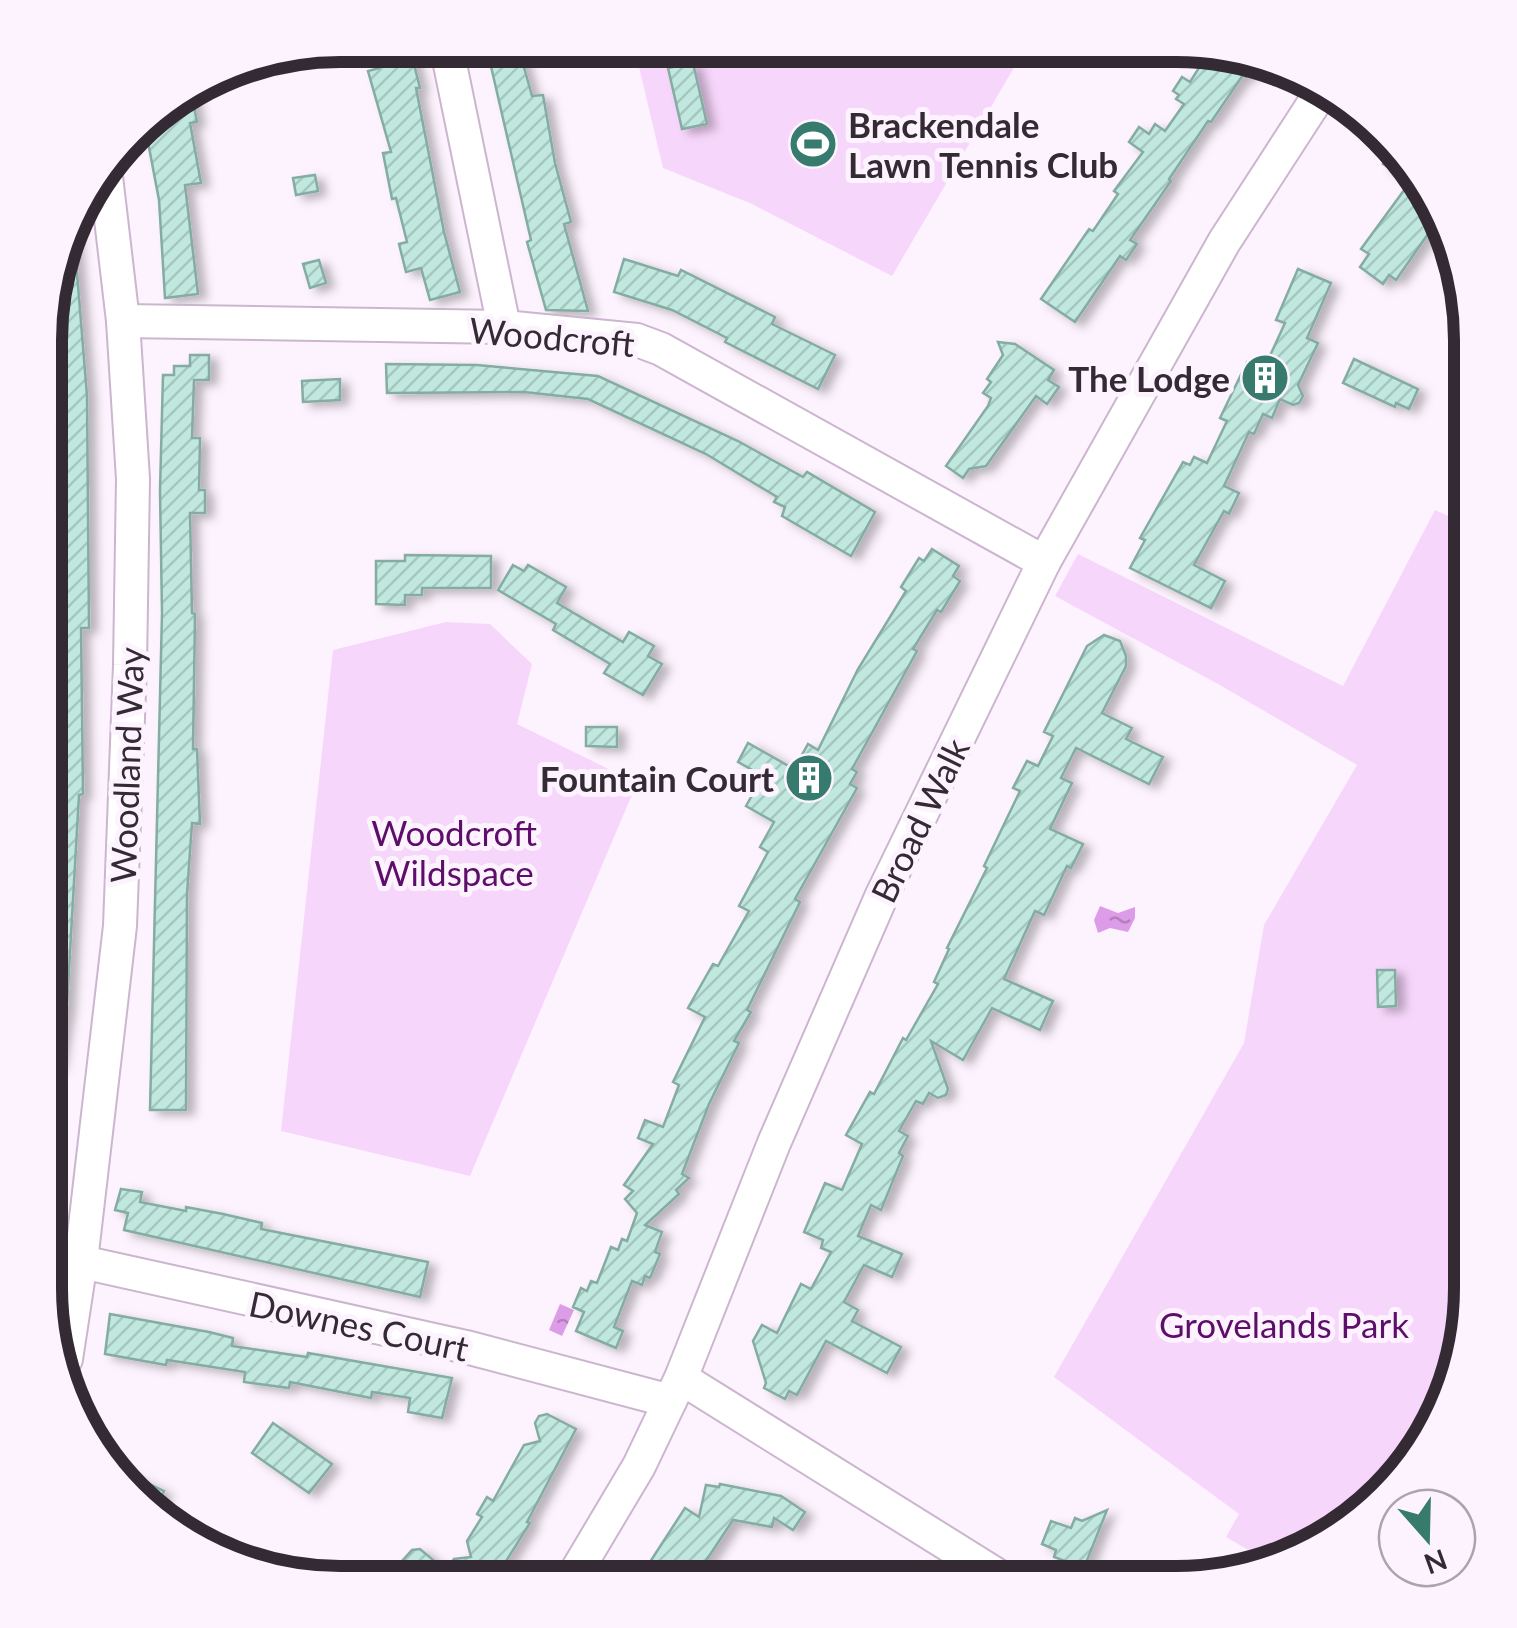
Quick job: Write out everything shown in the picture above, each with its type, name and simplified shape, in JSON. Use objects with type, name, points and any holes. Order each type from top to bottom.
[{"type":"street","points":[[450,63],[504,327]]},
{"type":"street","name":"Broad Walk","points":[[580,1565],[640,1466],[676,1389],[774,1142],[882,895],[1044,562],[1224,242],[1316,100]]},
{"type":"street","name":"Woodland Way","points":[[69,1343],[82,1261],[120,926],[130,665],[134,479],[123,322],[107,189]]},
{"type":"street","name":"Woodcroft","points":[[123,322],[504,327],[637,340],[661,349],[1044,562]]},
{"type":"street","name":"Downes Court","points":[[63,1257],[466,1348],[676,1389],[977,1565]]},
{"type":"green space","name":"Brackendale Lawn Tennis Club","points":[[638,63],[1017,63],[892,276],[752,204],[663,168]]},
{"type":"green space","name":"Grovelands Park","points":[[1435,510],[1454,518],[1454,1305],[1449,1341],[1426,1410],[1397,1457],[1373,1484],[1331,1519],[1299,1537],[1255,1554],[1226,1537],[1239,1514],[1054,1377],[1244,1043],[1264,925],[1357,765],[1055,596],[1078,554],[1343,686]]},
{"type":"green space","name":"Woodcroft Wildspace","points":[[446,622],[490,624],[532,664],[517,724],[637,783],[470,1176],[281,1131],[333,650]]},
{"type":"water","points":[[1100,906],[1118,913],[1135,907],[1128,932],[1110,928],[1098,933],[1094,920]]},
{"type":"water","points":[[560,1304],[574,1310],[562,1336],[549,1330]]},
{"type":"building","points":[[378,63],[414,63],[444,232],[460,292],[430,300],[421,268],[406,272],[399,244],[407,242],[396,198],[392,199],[383,153],[391,152],[368,71],[379,68]]},
{"type":"building","points":[[490,63],[523,63],[532,96],[543,95],[571,222],[564,224],[588,311],[546,310],[527,242],[531,240]]},
{"type":"building","points":[[693,63],[707,124],[682,129],[668,68]]},
{"type":"building","points":[[1201,64],[1249,72],[1208,121],[1169,179],[1130,240],[1137,244],[1126,260],[1120,256],[1075,322],[1041,299],[1089,229],[1093,231],[1118,194],[1114,191],[1143,152],[1129,142],[1139,127],[1149,134],[1155,124],[1165,131],[1184,104],[1173,91],[1182,77],[1190,82]]},
{"type":"building","points":[[194,105],[197,122],[190,123],[201,183],[185,185],[198,294],[165,298],[159,200],[148,141]]},
{"type":"building","points":[[315,175],[318,191],[296,195],[293,178]]},
{"type":"building","points":[[1408,185],[1431,230],[1396,280],[1389,275],[1383,284],[1360,267],[1369,254],[1361,249]]},
{"type":"building","points":[[76,256],[87,396],[89,628],[81,628],[83,794],[79,795],[63,1029],[63,341],[65,305]]},
{"type":"building","points":[[624,259],[678,276],[681,270],[775,317],[772,324],[835,355],[818,389],[672,310],[614,292]]},
{"type":"building","points":[[319,260],[326,283],[310,288],[303,264]]},
{"type":"building","points":[[1298,269],[1331,283],[1307,338],[1318,343],[1298,385],[1303,396],[1299,403],[1293,405],[1280,399],[1272,418],[1263,414],[1254,434],[1249,432],[1224,486],[1239,493],[1229,514],[1224,511],[1194,565],[1225,581],[1211,608],[1130,568],[1145,540],[1140,538],[1183,462],[1190,465],[1194,457],[1207,463],[1227,421],[1220,418],[1247,362],[1257,366],[1262,357],[1268,360],[1285,323],[1276,320]]},
{"type":"building","points":[[998,342],[1015,344],[1054,370],[1048,380],[1059,387],[1047,404],[1036,396],[986,466],[969,469],[963,478],[946,466],[988,406],[991,398],[983,393],[991,382],[987,379],[1003,355]]},
{"type":"building","points":[[190,355],[209,355],[209,380],[194,380],[192,438],[200,438],[199,490],[205,490],[205,513],[190,513],[195,614],[193,749],[197,749],[200,824],[192,823],[187,894],[186,1110],[150,1110],[162,613],[163,375],[174,375],[174,366],[190,366]]},
{"type":"building","points":[[1354,359],[1418,389],[1409,409],[1396,403],[1395,407],[1343,383]]},
{"type":"building","points":[[386,364],[477,365],[598,376],[738,441],[803,477],[807,472],[875,512],[851,556],[782,516],[785,507],[774,502],[777,497],[706,454],[588,399],[524,392],[387,393]]},
{"type":"building","points":[[340,379],[340,400],[303,402],[302,381]]},
{"type":"building","points":[[932,549],[959,566],[953,576],[960,581],[913,649],[917,651],[852,769],[857,772],[850,784],[857,788],[795,899],[800,902],[747,1010],[751,1012],[734,1041],[739,1043],[709,1104],[682,1174],[689,1178],[676,1190],[679,1194],[645,1225],[662,1232],[655,1252],[660,1254],[650,1278],[645,1276],[642,1285],[632,1281],[614,1327],[623,1331],[616,1348],[576,1331],[584,1312],[573,1307],[581,1288],[587,1291],[591,1281],[597,1283],[611,1247],[618,1250],[622,1239],[627,1241],[637,1213],[625,1199],[633,1191],[624,1185],[653,1144],[638,1138],[645,1120],[663,1127],[679,1085],[673,1082],[705,1017],[688,1008],[713,964],[718,966],[749,911],[739,906],[768,852],[760,847],[774,822],[746,806],[763,776],[738,762],[748,743],[794,769],[808,744],[818,750],[858,669],[906,591],[901,587],[919,558],[924,561]]},
{"type":"building","points":[[405,555],[491,556],[491,588],[422,588],[422,595],[405,595],[405,605],[376,604],[376,561],[405,561]]},
{"type":"building","points":[[513,565],[524,571],[528,565],[566,587],[557,603],[623,642],[629,632],[654,646],[648,656],[662,664],[643,695],[604,673],[610,664],[553,630],[556,624],[498,590]]},
{"type":"building","points":[[1104,635],[1120,641],[1126,666],[1102,713],[1132,728],[1126,739],[1163,757],[1149,784],[1076,748],[1061,778],[1072,783],[1050,829],[1083,844],[1071,868],[1067,866],[1044,915],[1035,911],[1004,979],[1053,1001],[1040,1030],[992,1008],[963,1060],[931,1041],[948,1089],[946,1095],[938,1098],[929,1093],[923,1104],[916,1101],[899,1131],[908,1136],[881,1210],[871,1205],[858,1236],[902,1254],[892,1277],[864,1265],[844,1302],[858,1310],[852,1321],[901,1347],[887,1373],[826,1341],[797,1395],[789,1391],[785,1399],[764,1388],[766,1383],[753,1341],[762,1325],[777,1333],[801,1284],[811,1289],[831,1252],[821,1248],[823,1240],[804,1232],[825,1183],[842,1190],[862,1144],[846,1135],[938,984],[934,982],[947,948],[1020,791],[1013,788],[1027,761],[1038,766],[1053,736],[1044,732],[1087,646]]},
{"type":"building","points":[[586,727],[617,727],[617,747],[586,746]]},
{"type":"building","points":[[1377,970],[1395,970],[1396,1006],[1378,1007]]},
{"type":"building","points":[[121,1189],[142,1192],[140,1202],[223,1214],[262,1223],[261,1229],[428,1262],[420,1297],[124,1230],[128,1213],[115,1210]]},
{"type":"building","points":[[110,1314],[233,1338],[232,1346],[307,1357],[308,1353],[452,1378],[442,1418],[408,1412],[410,1398],[372,1392],[371,1398],[290,1382],[289,1388],[244,1382],[245,1372],[167,1360],[166,1365],[105,1354]]},
{"type":"building","points":[[547,1414],[576,1429],[527,1522],[530,1523],[504,1565],[449,1565],[454,1559],[471,1557],[467,1541],[482,1517],[477,1514],[487,1497],[493,1501],[524,1445],[540,1441],[535,1423],[539,1416]]},
{"type":"building","points":[[273,1423],[332,1464],[309,1493],[252,1453]]},
{"type":"building","points":[[141,1480],[164,1491],[160,1498]]},
{"type":"building","points":[[720,1484],[781,1496],[805,1512],[793,1530],[774,1518],[772,1527],[733,1520],[703,1565],[648,1565],[685,1508],[699,1517],[706,1485]]},
{"type":"building","points":[[1107,1510],[1085,1565],[1054,1557],[1056,1550],[1042,1544],[1051,1521],[1071,1528],[1075,1518],[1082,1521]]},
{"type":"building","points":[[420,1549],[439,1565],[398,1565],[412,1550]]},
{"type":"place","name":"Brackendale Lawn Tennis Club","points":[[813,144]]},
{"type":"place","name":"The Lodge","points":[[1265,378]]},
{"type":"place","name":"Fountain Court","points":[[809,778]]}]
